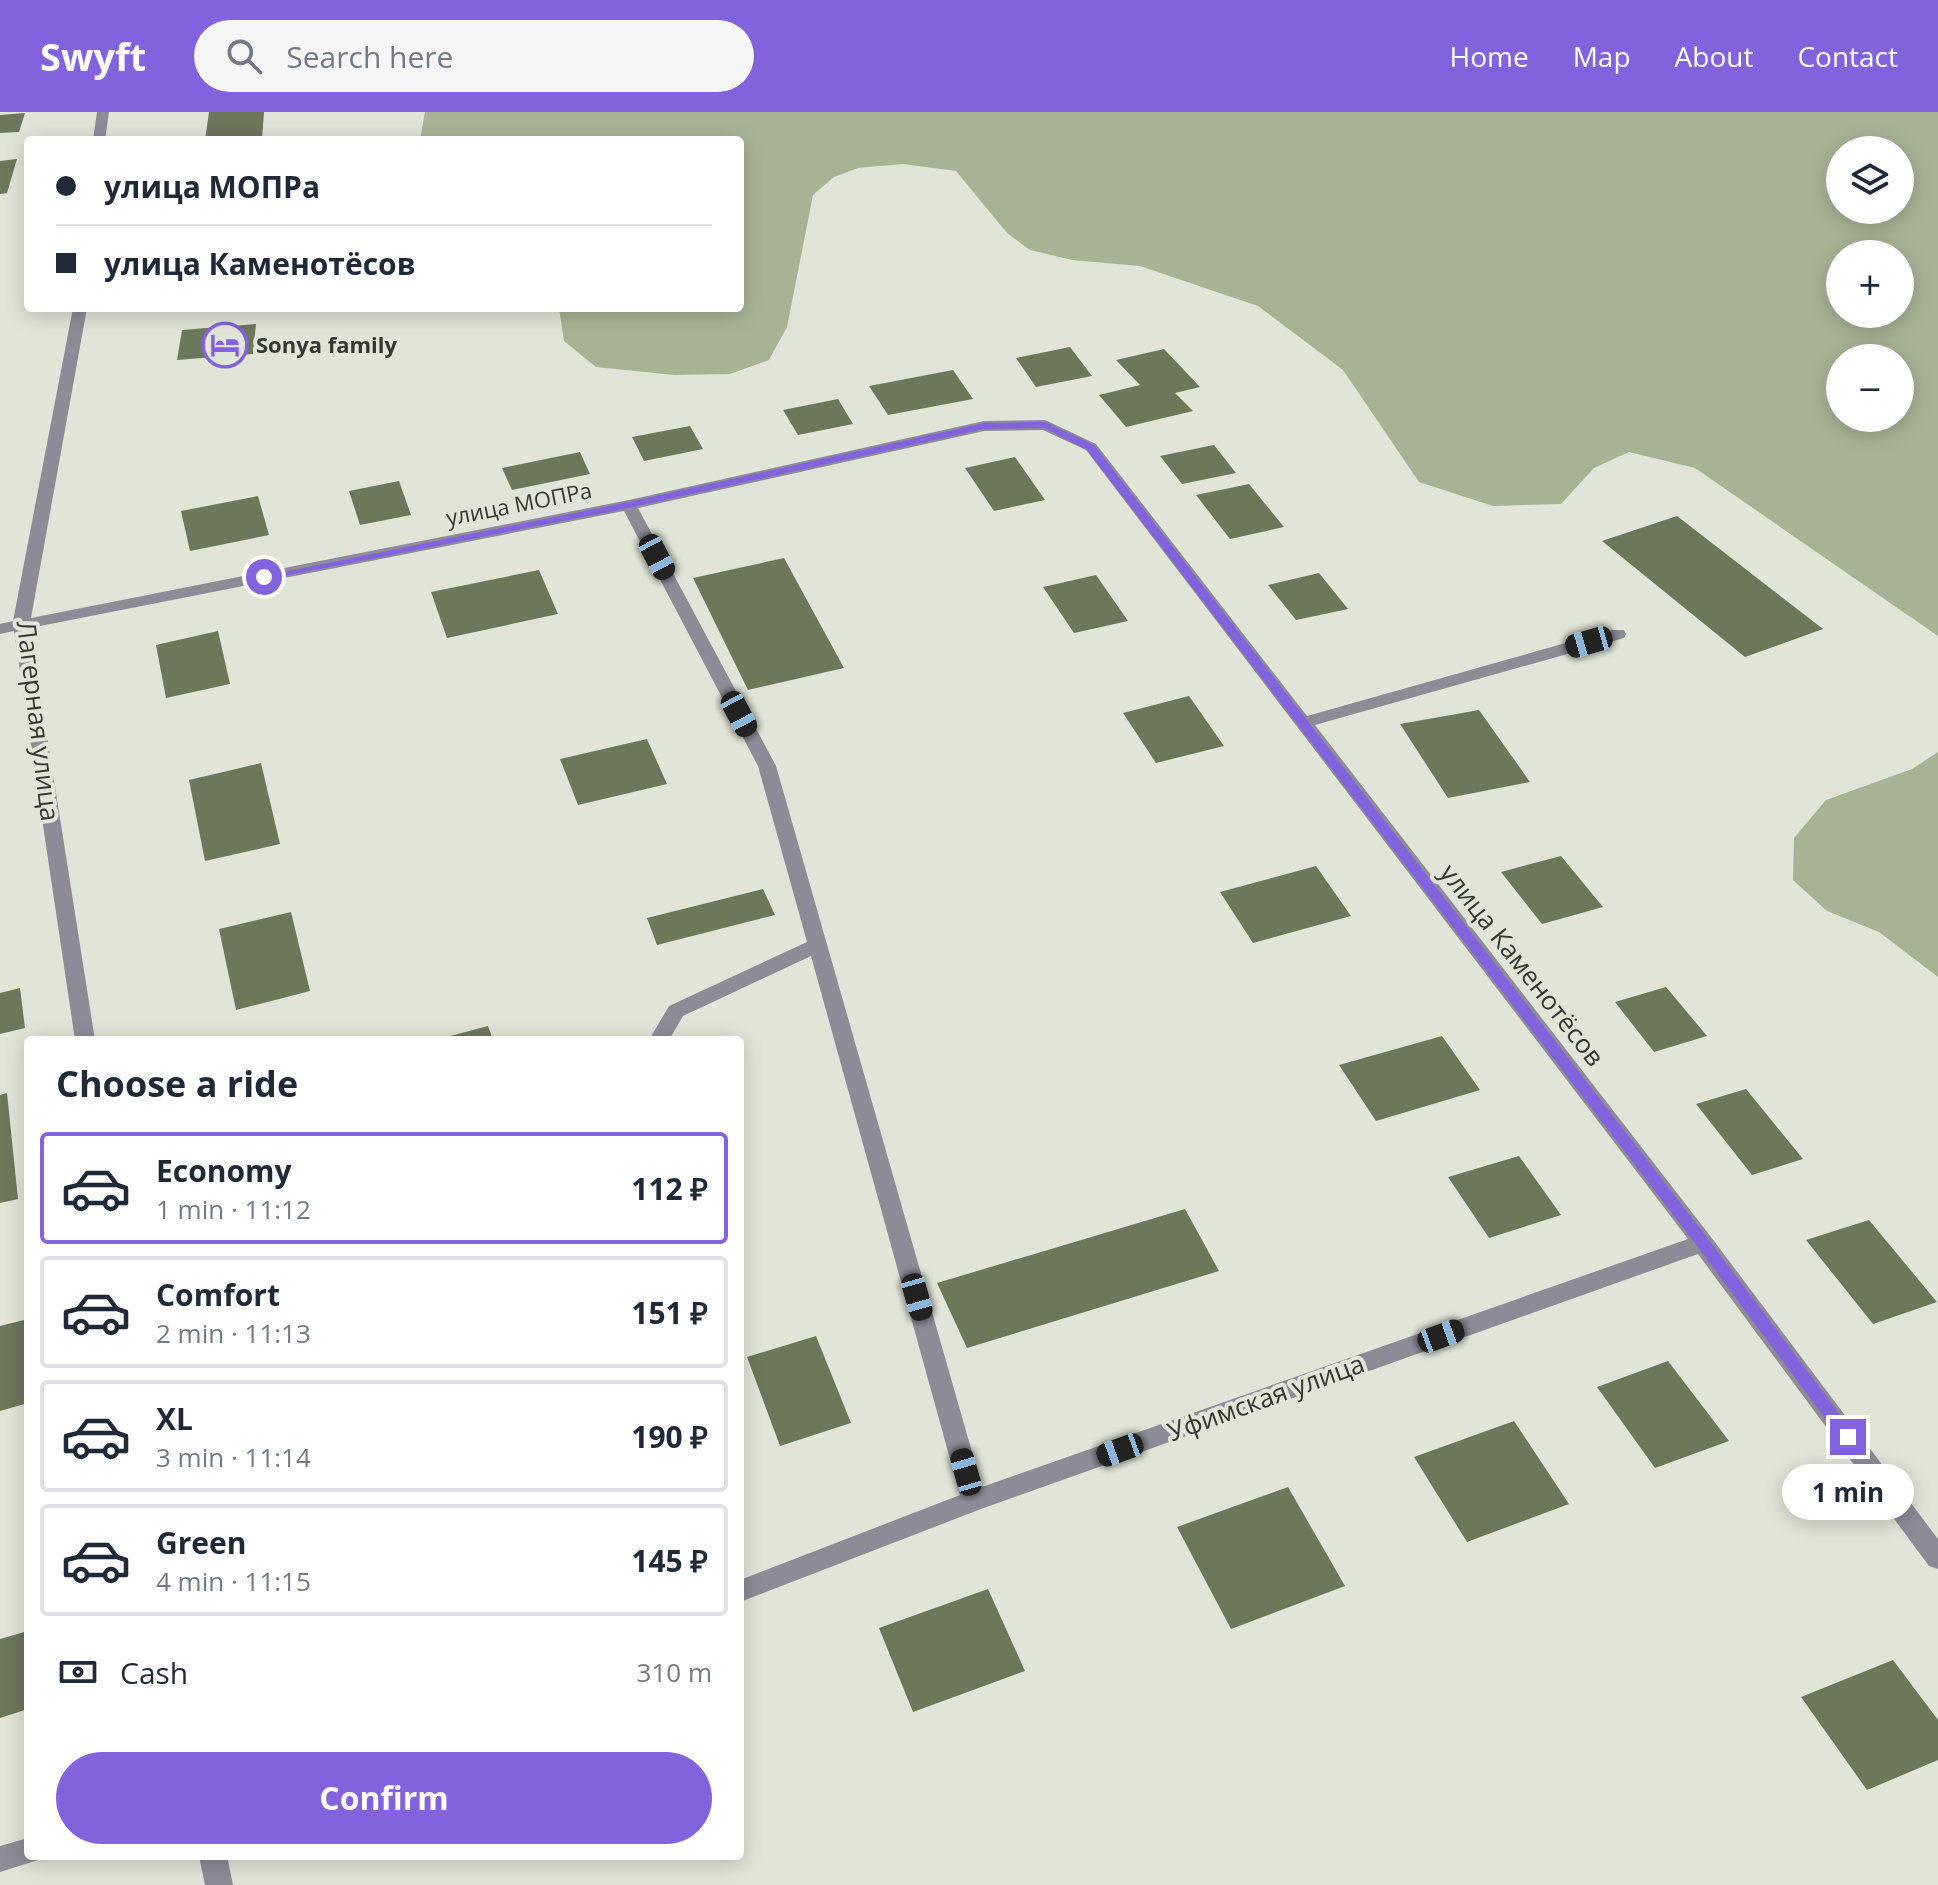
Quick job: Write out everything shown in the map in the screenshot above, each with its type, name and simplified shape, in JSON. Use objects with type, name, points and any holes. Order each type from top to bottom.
[{"type":"street","points":[[100,136],[103,112]]},
{"type":"street","name":"Лагерная улица","points":[[79,312],[21,625],[84,1036]]},
{"type":"street","name":"улица МОПРа","points":[[0,629],[629,505],[984,426],[1045,425]]},
{"type":"street","name":"улица Каменотёсов","points":[[1045,425],[1091,447],[1703,1243],[1938,1558]]},
{"type":"street","points":[[629,505],[767,766],[974,1501]]},
{"type":"street","points":[[1303,723],[1618,634]]},
{"type":"street","points":[[661,1036],[676,1011],[817,945]]},
{"type":"street","name":"Уфимская улица","points":[[744,1589],[974,1501],[1703,1243]]},
{"type":"street","points":[[0,1859],[24,1852]]},
{"type":"street","points":[[214,1860],[219,1885]]},
{"type":"green space","points":[[425,112],[1938,112],[1938,636],[1695,468],[1629,452],[1594,468],[1561,504],[1493,506],[1419,482],[1343,370],[1258,306],[1140,266],[1072,260],[1030,250],[1007,233],[956,171],[903,164],[858,168],[834,177],[813,195],[787,327],[769,360],[730,374],[674,375],[596,367],[564,341],[560,312],[744,312],[744,136],[421,136]]},
{"type":"green space","points":[[1938,752],[1938,977],[1879,932],[1827,911],[1793,880],[1794,838],[1826,800],[1912,769]]},
{"type":"building","points":[[209,112],[264,112],[262,136],[206,136]]},
{"type":"building","points":[[25,113],[19,132],[0,133],[0,115]]},
{"type":"building","points":[[17,159],[7,193],[0,194],[0,161]]},
{"type":"building","points":[[256,324],[253,354],[177,360],[182,330]]},
{"type":"building","points":[[1070,347],[1092,376],[1036,387],[1016,358]]},
{"type":"building","points":[[1164,349],[1200,387],[1175,393],[1193,411],[1126,427],[1099,395],[1140,385],[1116,360]]},
{"type":"building","points":[[953,370],[973,399],[888,415],[869,386]]},
{"type":"building","points":[[838,399],[853,424],[798,435],[783,410]]},
{"type":"building","points":[[690,426],[703,449],[644,461],[632,437]]},
{"type":"building","points":[[1214,445],[1236,473],[1182,484],[1160,456]]},
{"type":"building","points":[[580,452],[590,474],[512,490],[502,468]]},
{"type":"building","points":[[1015,457],[1045,500],[994,511],[965,468]]},
{"type":"building","points":[[399,481],[411,515],[360,525],[349,491]]},
{"type":"building","points":[[1249,484],[1284,527],[1230,539],[1196,495]]},
{"type":"building","points":[[258,496],[269,535],[190,551],[181,511]]},
{"type":"building","points":[[1677,516],[1823,629],[1745,657],[1602,541]]},
{"type":"building","points":[[784,558],[844,668],[748,690],[693,578]]},
{"type":"building","points":[[539,570],[558,614],[447,638],[431,592]]},
{"type":"building","points":[[1319,573],[1348,609],[1296,620],[1268,585]]},
{"type":"building","points":[[1096,575],[1128,621],[1074,633],[1043,587]]},
{"type":"building","points":[[218,631],[230,684],[166,698],[156,645]]},
{"type":"building","points":[[1189,696],[1224,746],[1156,763],[1123,713]]},
{"type":"building","points":[[1479,710],[1530,782],[1448,798],[1400,724]]},
{"type":"building","points":[[647,739],[667,784],[578,805],[560,759]]},
{"type":"building","points":[[261,763],[280,844],[205,861],[189,780]]},
{"type":"building","points":[[1561,856],[1603,907],[1542,924],[1501,872]]},
{"type":"building","points":[[1316,866],[1351,916],[1253,943],[1220,892]]},
{"type":"building","points":[[763,889],[775,915],[657,945],[647,918]]},
{"type":"building","points":[[291,912],[310,991],[236,1010],[219,929]]},
{"type":"building","points":[[1666,987],[1707,1036],[1654,1052],[1615,1002]]},
{"type":"building","points":[[20,988],[25,1028],[0,1034],[0,993]]},
{"type":"building","points":[[488,1026],[492,1036],[450,1036]]},
{"type":"building","points":[[1442,1036],[1480,1090],[1376,1121],[1339,1065]]},
{"type":"building","points":[[1746,1089],[1803,1159],[1752,1175],[1696,1104]]},
{"type":"building","points":[[7,1093],[18,1199],[0,1203],[0,1095]]},
{"type":"building","points":[[1519,1156],[1561,1215],[1489,1238],[1448,1177]]},
{"type":"building","points":[[1185,1209],[1219,1271],[967,1348],[937,1283]]},
{"type":"building","points":[[1869,1220],[1937,1302],[1873,1324],[1806,1240]]},
{"type":"building","points":[[24,1320],[24,1404],[0,1411],[0,1326]]},
{"type":"building","points":[[816,1336],[851,1423],[780,1446],[747,1357]]},
{"type":"building","points":[[1668,1361],[1729,1441],[1655,1468],[1597,1387]]},
{"type":"building","points":[[1514,1421],[1569,1504],[1467,1542],[1414,1457]]},
{"type":"building","points":[[1288,1487],[1345,1586],[1231,1629],[1177,1527]]},
{"type":"building","points":[[988,1589],[1025,1671],[913,1712],[879,1628]]},
{"type":"building","points":[[24,1632],[24,1710],[0,1718],[0,1639]]},
{"type":"building","points":[[1893,1660],[1938,1720],[1938,1760],[1867,1790],[1801,1697]]},
{"type":"place","name":"Sonya family","points":[[225,345]]},
{"type":"route","points":[[264,577],[629,505],[984,426],[1045,425],[1091,447],[1703,1243],[1848,1437]]}]
